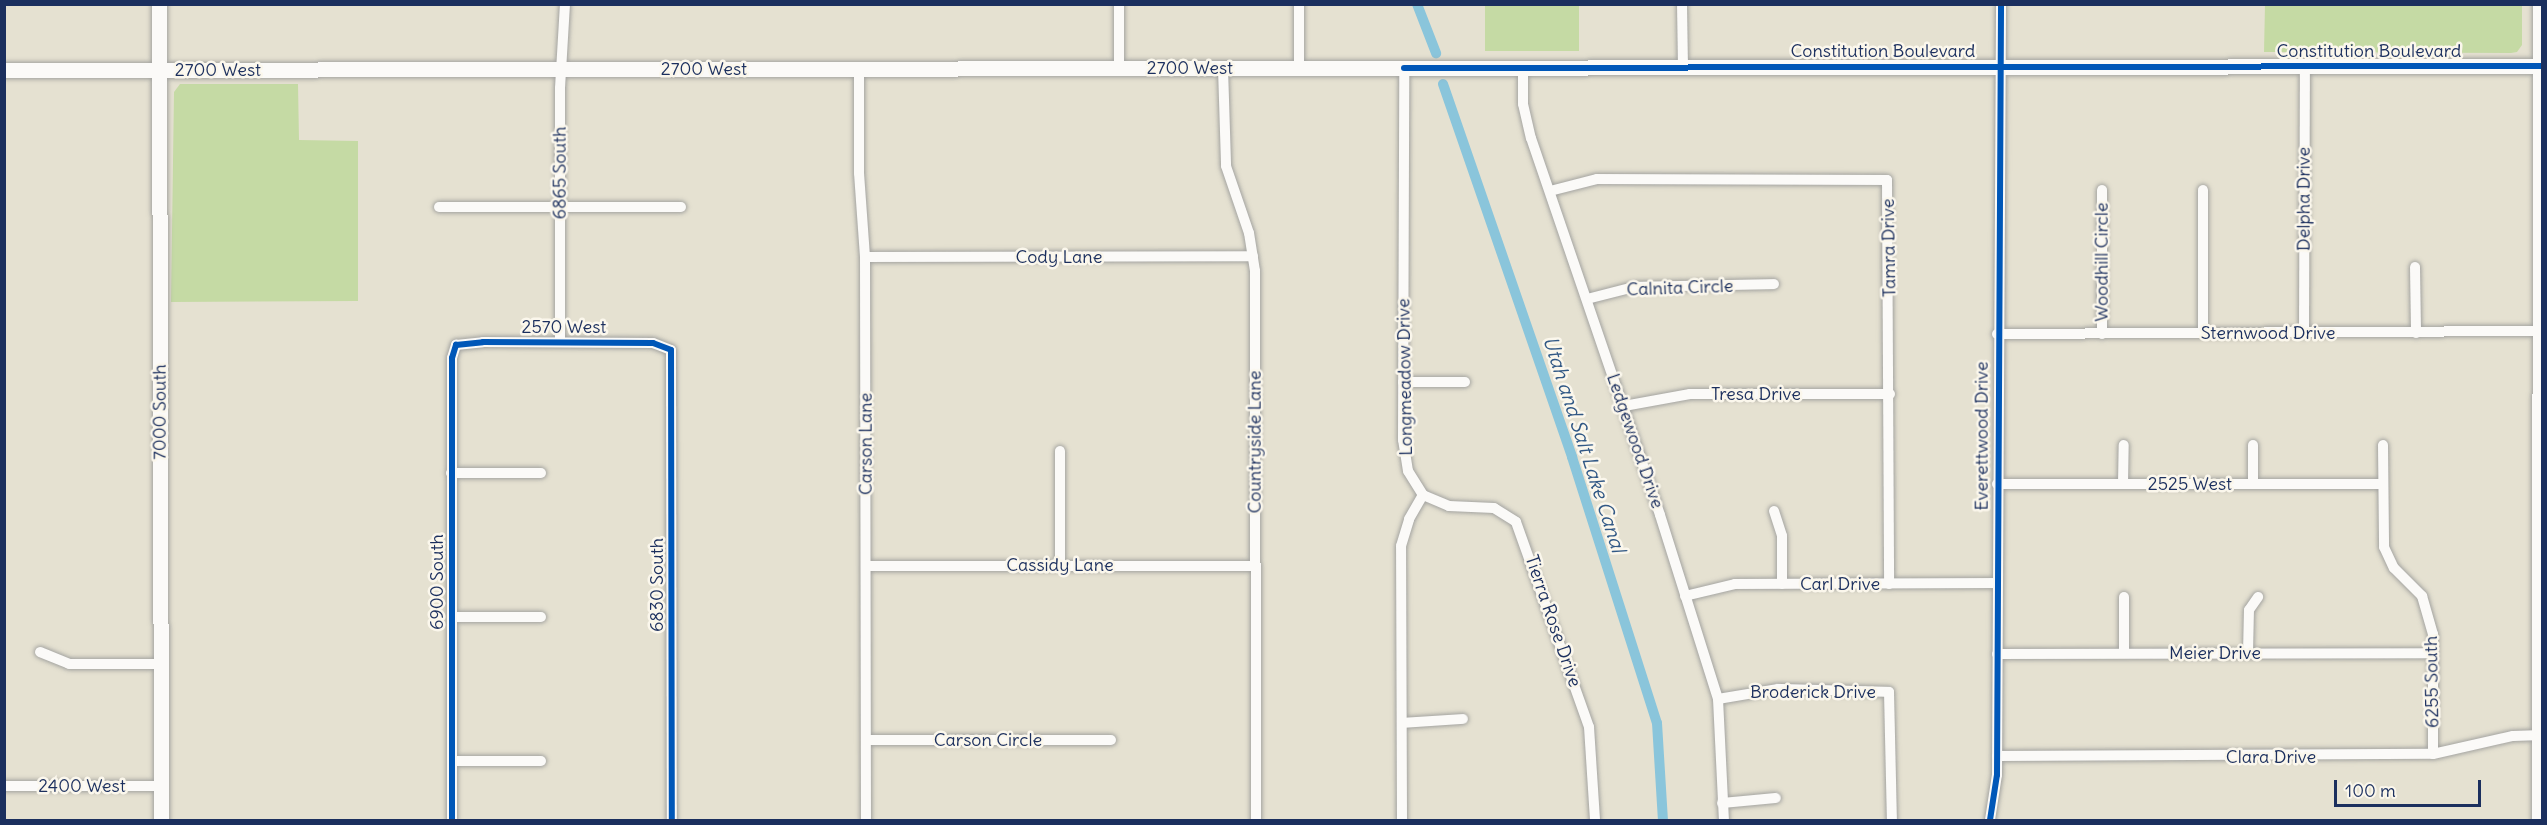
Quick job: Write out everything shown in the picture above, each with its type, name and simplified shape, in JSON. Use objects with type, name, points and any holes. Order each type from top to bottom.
[{"type":"main road","name":"7000 South","points":[[159,4],[160,820]]},
{"type":"main road","points":[[2539,820],[2541,735],[2540,4]]},
{"type":"main road","name":"Constitution Boulevard","points":[[1404,68],[2541,66]]},
{"type":"main road","name":"2700 West","points":[[4,70],[1404,68]]},
{"type":"street","name":"6865 South","points":[[561,342],[560,207],[565,4]]},
{"type":"street","points":[[1119,4],[1119,68]]},
{"type":"street","points":[[1299,4],[1299,68]]},
{"type":"street","points":[[1682,4],[1683,66]]},
{"type":"street","name":"Everettwood Drive","points":[[1990,820],[1997,756],[1997,334],[2001,4]]},
{"type":"street","name":"Delpha Drive","points":[[2304,333],[2305,66]]},
{"type":"street","name":"Ledgewood Drive","points":[[1523,67],[1525,116],[1624,406],[1718,699],[1724,820]]},
{"type":"street","name":"Carson Lane","points":[[859,68],[859,174],[865,257],[866,820]]},
{"type":"street","name":"Countryside Lane","points":[[1224,68],[1226,166],[1253,256],[1256,820]]},
{"type":"street","name":"Longmeadow Drive","points":[[1404,68],[1404,456],[1415,485],[1423,495]]},
{"type":"street","name":"Tamra Drive","points":[[1550,191],[1597,179],[1887,180],[1890,394],[1889,584]]},
{"type":"street","name":"Woodhill Circle","points":[[2102,190],[2102,334]]},
{"type":"street","points":[[2203,190],[2203,333]]},
{"type":"street","points":[[439,207],[681,207]]},
{"type":"street","name":"Cody Lane","points":[[865,257],[1253,256]]},
{"type":"street","points":[[2415,267],[2416,333]]},
{"type":"street","name":"Calnita Circle","points":[[1587,299],[1634,287],[1774,284]]},
{"type":"street","name":"Sternwood Drive","points":[[1997,334],[2540,331]]},
{"type":"street","name":"2570 West","points":[[456,345],[561,342],[653,343],[671,350]]},
{"type":"street","name":"6900 South","points":[[452,820],[451,473],[452,358],[456,345]]},
{"type":"street","name":"6830 South","points":[[671,350],[672,820]]},
{"type":"street","points":[[1403,382],[1465,382]]},
{"type":"street","name":"Tresa Drive","points":[[1624,406],[1690,393],[1890,394]]},
{"type":"street","points":[[2123,484],[2124,445]]},
{"type":"street","points":[[2253,445],[2253,483]]},
{"type":"street","name":"6255 South","points":[[2383,445],[2384,547],[2394,567],[2422,596],[2433,634],[2433,754]]},
{"type":"street","points":[[1060,451],[1060,565]]},
{"type":"street","points":[[451,473],[540,472]]},
{"type":"street","name":"2525 West","points":[[1997,484],[2383,484]]},
{"type":"street","points":[[1402,820],[1401,546],[1409,519],[1423,495]]},
{"type":"street","name":"Tierra Rose Drive","points":[[1423,495],[1449,506],[1484,507],[1504,512],[1516,522],[1524,538],[1589,727],[1595,820]]},
{"type":"street","points":[[1774,511],[1782,536],[1782,584]]},
{"type":"street","name":"Cassidy Lane","points":[[866,566],[1255,566]]},
{"type":"street","name":"Carl Drive","points":[[1685,596],[1725,586],[1997,583]]},
{"type":"street","points":[[2124,597],[2124,653]]},
{"type":"street","points":[[2248,653],[2249,610],[2258,597]]},
{"type":"street","points":[[452,617],[541,617]]},
{"type":"street","points":[[40,652],[69,664],[160,664]]},
{"type":"street","name":"Meier Drive","points":[[1997,654],[2433,653]]},
{"type":"street","name":"Broderick Drive","points":[[1718,699],[1771,689],[1889,692],[1892,820]]},
{"type":"street","points":[[1402,723],[1463,718]]},
{"type":"street","name":"Clara Drive","points":[[1997,756],[2433,754],[2513,736],[2541,735]]},
{"type":"street","name":"Carson Circle","points":[[866,741],[1111,740]]},
{"type":"street","points":[[452,761],[541,761]]},
{"type":"street","name":"2400 West","points":[[4,786],[160,786]]},
{"type":"street","points":[[1722,803],[1776,798]]},
{"type":"green space","points":[[1485,5],[1579,5],[1579,51],[1485,51]]},
{"type":"green space","points":[[2265,5],[2522,5],[2522,45],[2517,52],[2511,53],[2264,52]]},
{"type":"green space","points":[[180,84],[298,84],[299,140],[358,141],[358,301],[171,302],[174,92]]},
{"type":"waterway","name":"Utah and Salt Lake Canal","points":[[1417,4],[1436,53]]},
{"type":"waterway","name":"Utah and Salt Lake Canal","points":[[1443,84],[1572,457],[1657,723],[1663,820]]},
{"type":"cycle path","points":[[1990,820],[1997,775],[2001,4]]},
{"type":"cycle path","points":[[1404,68],[2542,66]]},
{"type":"cycle path","points":[[452,820],[452,358],[456,345],[483,342],[653,343],[671,350],[672,820]]}]
